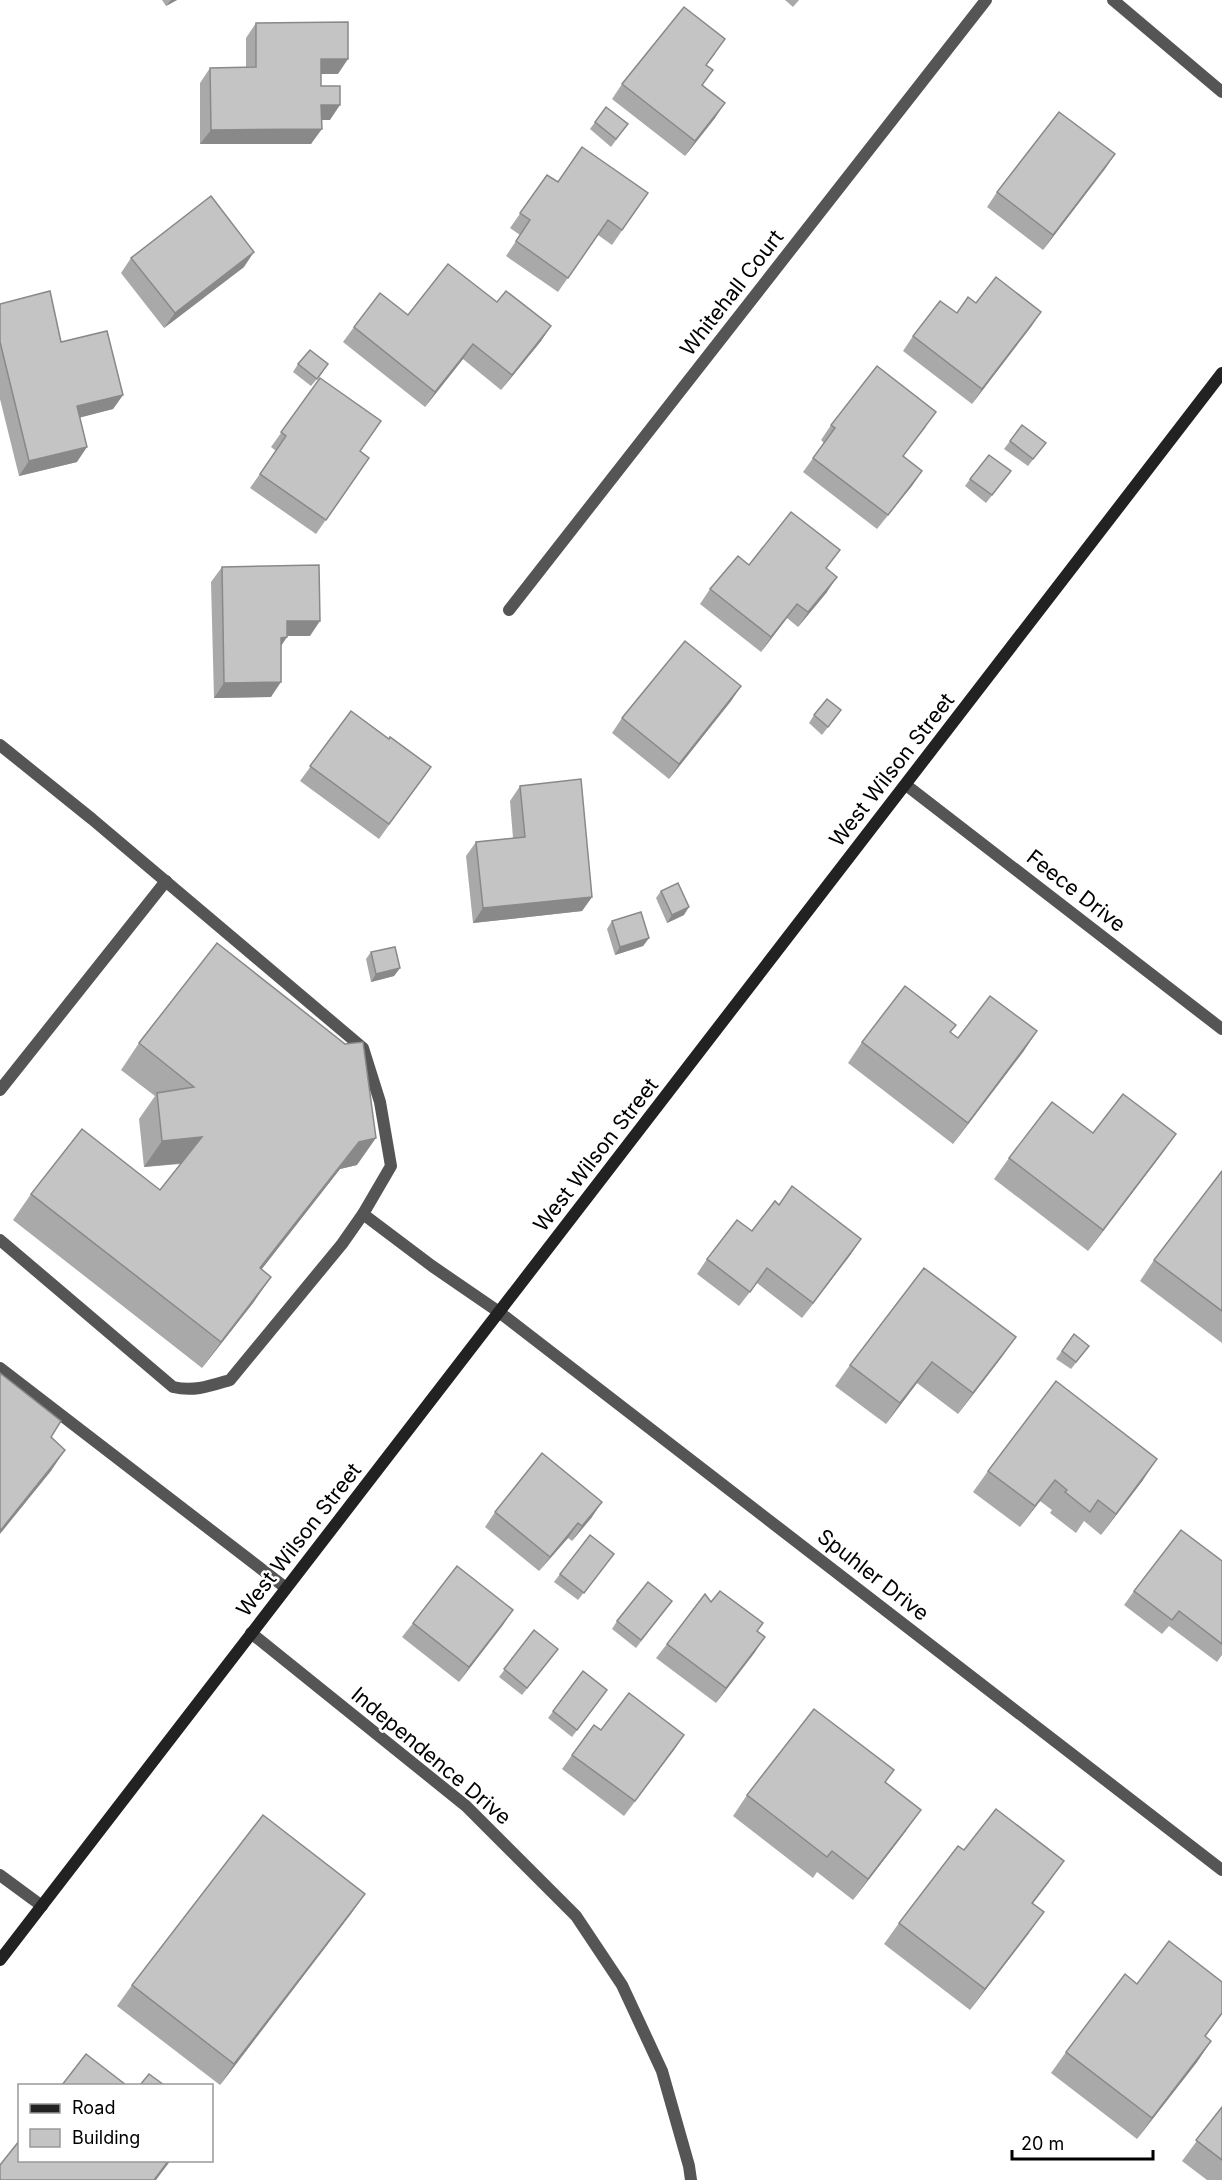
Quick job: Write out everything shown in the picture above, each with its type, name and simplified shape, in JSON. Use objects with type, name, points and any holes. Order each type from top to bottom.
[{"type":"main road","name":"West Wilson Street","points":[[0,1960],[1222,373]]},
{"type":"street","name":"Whitehall Court","points":[[509,610],[986,0]]},
{"type":"street","points":[[1113,0],[1222,92]]},
{"type":"street","points":[[0,746],[92,819],[363,1047],[380,1102],[391,1166],[363,1214],[342,1244],[230,1380],[207,1388],[188,1391],[173,1387],[0,1240]]},
{"type":"street","name":"Feece Drive","points":[[906,785],[1222,1029]]},
{"type":"street","points":[[0,1090],[166,881]]},
{"type":"street","name":"Spuhler Drive","points":[[363,1214],[432,1266],[500,1312],[1222,1870]]},
{"type":"street","points":[[0,1368],[286,1588]]},
{"type":"street","name":"Independence Drive","points":[[252,1633],[466,1806],[576,1916],[622,1985],[662,2071],[691,2180]]},
{"type":"street","points":[[0,1875],[42,1906]]},
{"type":"building","points":[[684,7],[725,39],[706,65],[713,70],[702,85],[725,103],[695,141],[622,84]]},
{"type":"building","points":[[348,22],[348,59],[321,59],[321,86],[340,86],[340,105],[321,105],[322,129],[211,130],[210,68],[256,67],[256,23]]},
{"type":"building","points":[[606,107],[628,124],[616,139],[595,122]]},
{"type":"building","points":[[1059,112],[1115,154],[1053,235],[997,192]]},
{"type":"building","points":[[582,147],[648,193],[622,230],[608,220],[568,278],[516,241],[530,220],[520,213],[547,175],[558,182]]},
{"type":"building","points":[[211,196],[254,252],[175,313],[131,258]]},
{"type":"building","points":[[448,264],[497,302],[506,291],[551,326],[512,375],[473,344],[435,392],[354,327],[380,293],[408,315]]},
{"type":"building","points":[[996,277],[1041,312],[982,389],[913,336],[940,301],[957,313],[968,297],[976,303]]},
{"type":"building","points":[[50,291],[61,342],[107,331],[123,395],[77,406],[87,447],[29,461],[0,342],[0,304]]},
{"type":"building","points":[[310,350],[328,364],[317,379],[298,364]]},
{"type":"building","points":[[877,366],[936,412],[903,456],[922,471],[888,515],[813,458],[835,428],[831,425]]},
{"type":"building","points":[[320,378],[381,421],[360,451],[369,458],[326,520],[260,474],[286,436],[281,432]]},
{"type":"building","points":[[1022,425],[1046,443],[1033,459],[1010,441]]},
{"type":"building","points":[[989,455],[1011,471],[992,495],[970,479]]},
{"type":"building","points":[[791,512],[840,550],[826,568],[837,577],[808,612],[797,604],[771,637],[710,589],[738,556],[749,565]]},
{"type":"building","points":[[319,565],[320,621],[287,621],[287,637],[281,638],[281,682],[224,683],[222,567]]},
{"type":"building","points":[[685,641],[741,686],[679,764],[622,718]]},
{"type":"building","points":[[827,699],[841,710],[828,727],[814,715]]},
{"type":"building","points":[[351,711],[431,767],[389,824],[310,766]]},
{"type":"building","points":[[581,779],[592,897],[483,908],[476,842],[525,837],[520,786]]},
{"type":"building","points":[[678,883],[689,907],[672,915],[661,891]]},
{"type":"building","points":[[641,912],[649,938],[620,947],[612,921]]},
{"type":"building","points":[[217,943],[345,1044],[363,1042],[376,1138],[359,1142],[260,1268],[271,1277],[221,1342],[31,1194],[82,1129],[160,1190],[202,1137],[162,1141],[157,1093],[194,1087],[139,1043]]},
{"type":"building","points":[[395,947],[400,968],[376,974],[371,952]]},
{"type":"building","points":[[905,986],[956,1025],[950,1032],[958,1038],[990,996],[1037,1031],[968,1123],[862,1042]]},
{"type":"building","points":[[1123,1094],[1176,1134],[1103,1230],[1009,1158],[1052,1102],[1093,1133]]},
{"type":"building","points":[[1222,1171],[1222,1311],[1154,1260]]},
{"type":"building","points":[[792,1186],[861,1239],[813,1303],[767,1268],[750,1292],[707,1259],[737,1220],[752,1231],[775,1201],[779,1205]]},
{"type":"building","points":[[924,1268],[1016,1337],[973,1393],[932,1362],[900,1403],[850,1365]]},
{"type":"building","points":[[1074,1334],[1089,1346],[1076,1362],[1062,1351]]},
{"type":"building","points":[[0,1373],[61,1421],[51,1437],[65,1450],[0,1531]]},
{"type":"building","points":[[1056,1381],[1157,1459],[1116,1514],[1098,1500],[1090,1512],[1065,1492],[1067,1490],[1055,1480],[1035,1506],[988,1471]]},
{"type":"building","points":[[542,1453],[602,1502],[582,1526],[578,1523],[550,1557],[495,1512]]},
{"type":"building","points":[[1181,1530],[1222,1561],[1222,1644],[1179,1611],[1172,1620],[1134,1591]]},
{"type":"building","points":[[590,1535],[614,1554],[584,1593],[560,1574]]},
{"type":"building","points":[[457,1566],[513,1610],[469,1667],[413,1623]]},
{"type":"building","points":[[648,1582],[672,1601],[641,1640],[617,1621]]},
{"type":"building","points":[[720,1591],[763,1623],[757,1631],[765,1637],[726,1688],[667,1644],[705,1594],[711,1602]]},
{"type":"building","points":[[534,1630],[558,1649],[527,1688],[504,1669]]},
{"type":"building","points":[[583,1671],[607,1690],[577,1730],[553,1711]]},
{"type":"building","points":[[629,1693],[684,1735],[635,1801],[572,1755],[594,1725],[601,1730]]},
{"type":"building","points":[[814,1709],[894,1770],[885,1782],[921,1810],[868,1879],[832,1851],[827,1857],[747,1795]]},
{"type":"building","points":[[996,1809],[1064,1861],[1032,1903],[1044,1912],[985,1989],[899,1923],[958,1846],[964,1850]]},
{"type":"building","points":[[263,1815],[365,1894],[234,2064],[132,1985]]},
{"type":"building","points":[[1169,1941],[1222,1982],[1222,2013],[1205,2036],[1211,2041],[1152,2118],[1066,2052],[1125,1974],[1137,1984]]},
{"type":"building","points":[[86,2054],[125,2084],[63,2084]]},
{"type":"building","points":[[149,2074],[163,2084],[141,2084]]},
{"type":"building","points":[[1222,2107],[1222,2160],[1196,2140]]},
{"type":"building","points":[[18,2142],[18,2162],[168,2162],[154,2180],[0,2180],[0,2165]]}]
